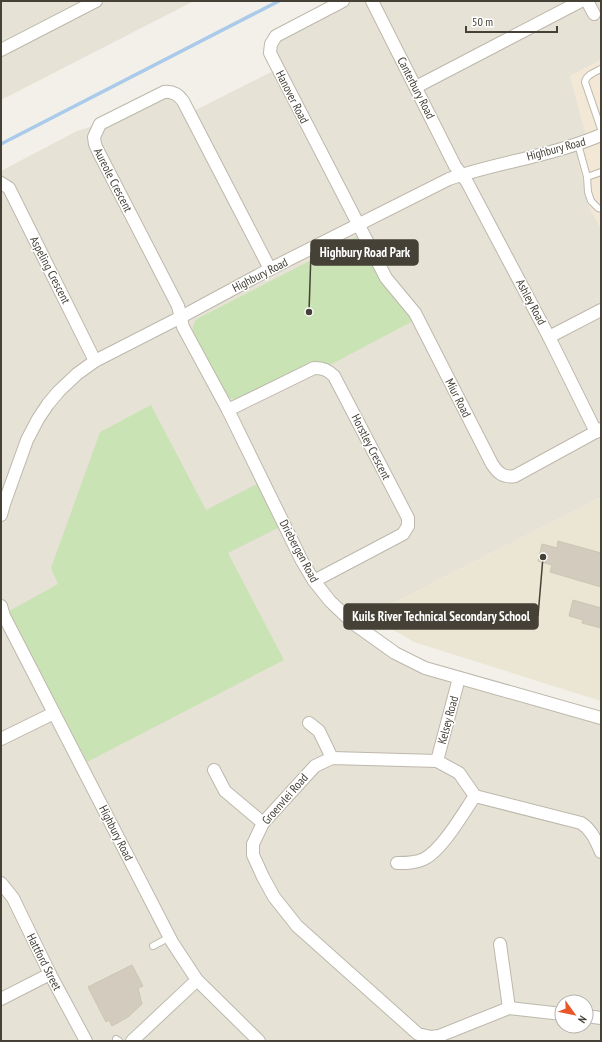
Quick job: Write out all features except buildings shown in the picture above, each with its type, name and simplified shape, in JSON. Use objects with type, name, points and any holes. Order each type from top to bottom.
[{"type":"street","points":[[1,50],[96,1]]},
{"type":"street","name":"Hanover Road","points":[[343,1],[276,36],[270,44],[270,53],[358,225]]},
{"type":"street","name":"Canterbury Road","points":[[372,1],[455,166],[461,175]]},
{"type":"street","points":[[416,87],[581,1]]},
{"type":"street","points":[[587,1],[594,14]]},
{"type":"street","name":"Aureole Crescent","points":[[180,317],[178,306],[95,144],[94,137],[100,124],[164,92],[173,92],[177,95],[183,101],[270,269]]},
{"type":"street","name":"Highbury Road","points":[[2,507],[27,440],[38,419],[59,390],[95,361],[430,187],[477,169],[578,144],[601,135]]},
{"type":"street","name":"Ashley Road","points":[[461,175],[467,182],[599,431]]},
{"type":"street","name":"Aspeling Crescent","points":[[1,183],[9,188],[95,361]]},
{"type":"street","name":"Miur Road","points":[[358,225],[386,278],[415,313],[492,464],[498,472],[508,477],[515,476],[599,431]]},
{"type":"street","points":[[549,337],[601,310]]},
{"type":"street","name":"Driebergen Road","points":[[180,317],[183,327],[228,410],[302,560],[314,581],[330,601],[353,624],[395,654],[425,668],[601,718]]},
{"type":"street","name":"Horstley Crescent","points":[[228,410],[314,368],[328,370],[334,376],[408,518],[408,526],[403,534],[314,581]]},
{"type":"street","name":"Highbury Road","points":[[1,606],[4,616],[170,937],[198,980],[260,1041]]},
{"type":"street","name":"Kelsey Road","points":[[437,761],[459,678]]},
{"type":"street","points":[[1,739],[54,713]]},
{"type":"street","points":[[309,723],[319,731],[332,758]]},
{"type":"street","name":"Groenvlei Road","points":[[476,796],[459,773],[437,761],[332,758],[314,766],[263,823],[253,844],[253,855],[256,864],[274,897],[297,926],[418,1034],[431,1037],[439,1036],[509,1008],[554,1013]]},
{"type":"street","points":[[214,770],[225,791],[263,823]]},
{"type":"street","points":[[397,863],[415,862],[425,859],[443,842],[476,796],[581,823],[588,827],[601,852]]},
{"type":"street","name":"Hattford Street","points":[[1,883],[13,898],[50,974],[86,1041]]},
{"type":"street","points":[[500,944],[509,1008]]},
{"type":"street","points":[[1,999],[50,974]]},
{"type":"street","points":[[132,1041],[198,980]]},
{"type":"lane","points":[[601,69],[588,76],[585,82],[601,129]]},
{"type":"lane","points":[[578,144],[587,177],[588,192],[591,201],[601,209]]},
{"type":"lane","points":[[587,177],[601,172]]},
{"type":"lane","points":[[153,946],[170,937]]},
{"type":"shaded area","points":[[1,1],[194,1],[1,100]]},
{"type":"shaded area","points":[[343,1],[601,1],[601,60],[570,76],[588,142],[587,203],[601,229],[601,497],[355,623],[425,666],[601,717],[601,1041],[1,1041],[1,171],[77,131],[100,124],[164,91],[190,113],[277,69],[270,43]]},
{"type":"shaded area","points":[[601,60],[601,229],[587,203],[575,146],[588,142],[570,76]]},
{"type":"shaded area","points":[[601,497],[601,701],[414,642],[369,616]]},
{"type":"green space","points":[[356,237],[386,286],[402,304],[413,321],[330,365],[317,363],[239,400],[231,399],[225,395],[193,333],[193,325],[197,319]]},
{"type":"green space","points":[[151,405],[206,510],[257,484],[280,527],[228,553],[284,660],[87,762],[9,611],[58,584],[51,568],[100,432]]},
{"type":"waterway","points":[[1,144],[279,1]]},
{"type":"place","name":"Highbury Road Park","points":[[309,312]]},
{"type":"place","name":"Kuils River Technical Secondary School","points":[[543,557]]}]
